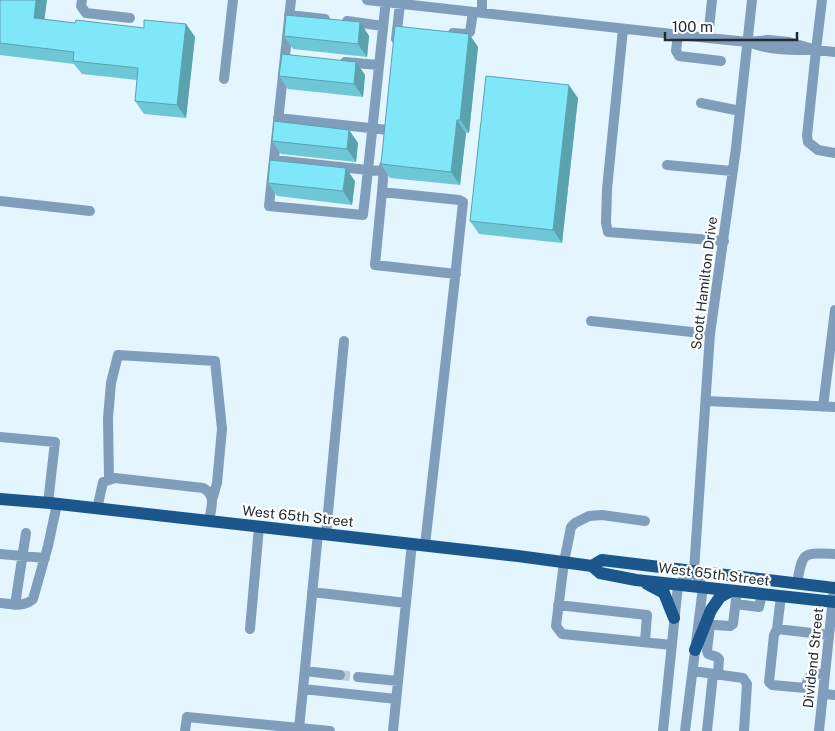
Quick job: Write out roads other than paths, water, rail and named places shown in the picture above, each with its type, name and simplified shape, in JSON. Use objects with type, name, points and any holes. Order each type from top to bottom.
[{"type":"main road","name":"West 65th Street","points":[[0,502],[53,503],[412,543],[592,566],[600,573],[636,580],[703,587],[735,595],[762,594],[834,602]]},
{"type":"main road","name":"West 65th Street","points":[[592,566],[602,560],[835,588]]},
{"type":"main road","points":[[636,580],[664,592],[674,618]]},
{"type":"main road","points":[[695,650],[711,610],[720,597],[735,595]]},
{"type":"street","points":[[82,0],[81,6],[86,13],[130,18]]},
{"type":"street","points":[[224,79],[233,0]]},
{"type":"street","points":[[291,0],[289,15],[290,56],[278,118],[268,206],[363,215],[386,1]]},
{"type":"street","points":[[367,0],[748,42],[768,40],[789,42],[816,50],[835,52]]},
{"type":"street","points":[[445,32],[468,34],[482,0]]},
{"type":"street","points":[[708,38],[712,0]]},
{"type":"street","name":"Scott Hamilton Drive","points":[[694,571],[710,334],[724,242],[752,0]]},
{"type":"street","points":[[822,0],[807,136],[808,142],[818,150],[835,153]]},
{"type":"street","points":[[396,46],[402,28],[400,4]]},
{"type":"street","points":[[289,15],[383,26]]},
{"type":"street","points":[[623,29],[608,189],[606,223],[608,232],[724,242]]},
{"type":"street","points":[[678,35],[676,51],[679,56],[721,61]]},
{"type":"street","points":[[332,60],[378,65]]},
{"type":"street","points":[[701,103],[740,110]]},
{"type":"street","points":[[278,118],[388,130]]},
{"type":"street","points":[[386,154],[375,265],[456,274]]},
{"type":"street","points":[[274,160],[384,171]]},
{"type":"street","points":[[667,165],[732,171]]},
{"type":"street","points":[[382,192],[463,202],[425,545]]},
{"type":"street","points":[[0,201],[90,210]]},
{"type":"street","points":[[823,407],[831,371],[835,310]]},
{"type":"street","points":[[591,321],[710,334]]},
{"type":"street","points":[[299,728],[312,592],[322,533],[344,341]]},
{"type":"street","points":[[108,480],[108,418],[111,383],[118,355],[215,361],[222,429],[217,483],[212,497],[209,521]]},
{"type":"street","points":[[706,401],[835,407]]},
{"type":"street","points":[[0,437],[55,442],[53,503],[45,558],[32,599],[28,604],[0,603]]},
{"type":"street","points":[[97,509],[103,482],[115,478],[203,488],[209,491],[212,497]]},
{"type":"street","points":[[645,521],[602,514],[589,516],[570,527],[556,626],[562,634],[672,645]]},
{"type":"street","points":[[250,629],[259,526]]},
{"type":"street","points":[[15,604],[26,533]]},
{"type":"street","points":[[393,731],[412,543]]},
{"type":"street","points":[[797,583],[799,568],[806,555],[812,553],[835,554]]},
{"type":"street","points":[[0,554],[45,558]]},
{"type":"street","points":[[663,731],[678,585],[694,571],[703,587],[707,651],[719,659],[707,731]]},
{"type":"street","name":"Dividend Street","points":[[819,731],[825,675],[831,655],[829,635],[835,588]]},
{"type":"street","points":[[312,592],[406,603]]},
{"type":"street","points":[[705,624],[730,626],[733,624],[735,595]]},
{"type":"street","points":[[781,596],[777,629],[774,635],[769,682],[772,685],[806,688],[810,677],[818,674],[825,675]]},
{"type":"street","points":[[558,605],[646,615],[645,642]]},
{"type":"street","points":[[777,629],[829,635]]},
{"type":"street","points":[[685,731],[695,650]]},
{"type":"street","points":[[304,671],[340,675]]},
{"type":"street","points":[[693,671],[743,678],[747,684],[744,731]]},
{"type":"street","points":[[358,677],[398,681]]},
{"type":"street","points":[[303,689],[396,699]]},
{"type":"street","points":[[823,694],[835,695]]},
{"type":"street","points":[[186,731],[187,717],[278,728],[330,731]]},
{"type":"tunnel","points":[[340,675],[358,677]]}]
